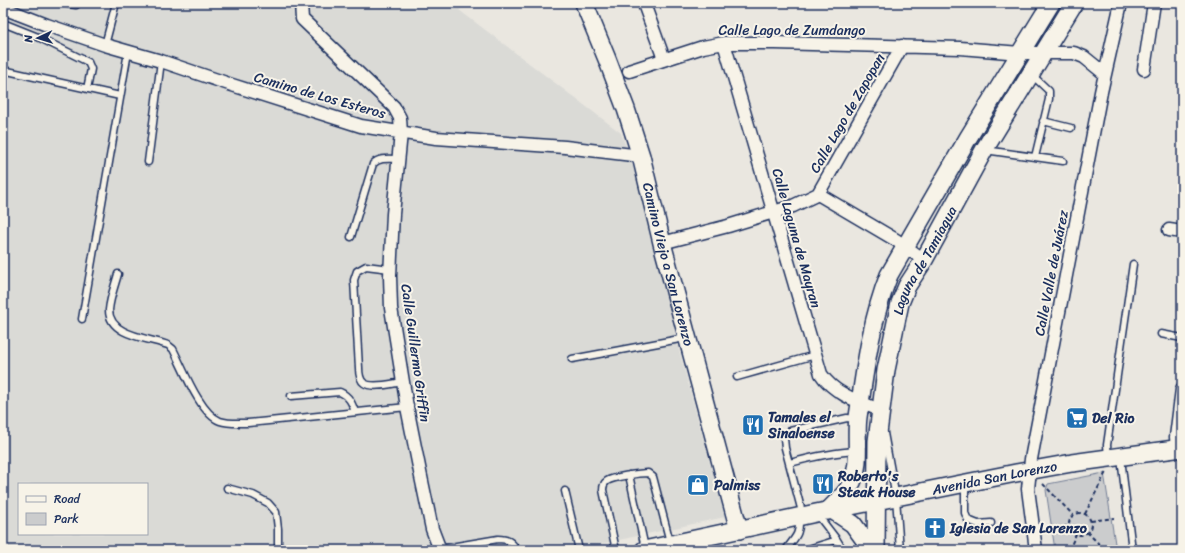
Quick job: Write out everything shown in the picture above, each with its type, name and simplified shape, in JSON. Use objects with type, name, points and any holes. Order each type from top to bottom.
[{"type":"main road","name":"Camino Viejo a San Lorenzo","points":[[584,3],[620,95],[641,156],[662,243],[739,530]]},
{"type":"main road","name":"Laguna de Tamiagua","points":[[816,514],[850,486],[856,470],[859,411],[872,330],[880,296],[889,275],[968,138],[1051,3]]},
{"type":"main road","name":"Laguna de Tamiagua","points":[[876,550],[877,441],[880,410],[886,370],[900,303],[907,286],[924,260],[984,150],[1074,3]]},
{"type":"main road","name":"Avenida San Lorenzo","points":[[645,550],[964,483],[1029,471],[1111,462],[1180,448]]},
{"type":"main road","points":[[816,514],[853,524],[872,550]]},
{"type":"street","name":"Calle Guillermo Griffin","points":[[301,3],[302,19],[394,106],[400,118],[398,158],[392,214],[390,269],[391,308],[407,407],[432,529],[439,550]]},
{"type":"street","name":"Calle Valle de Juárez","points":[[1036,550],[1028,489],[1029,471],[1120,3]]},
{"type":"street","points":[[1144,68],[1154,3]]},
{"type":"street","points":[[644,4],[664,59]]},
{"type":"street","name":"Camino de Los Esteros","points":[[3,8],[105,45],[161,61],[361,126],[436,138],[565,147],[641,156]]},
{"type":"street","name":"Calle Lago de Zumdango","points":[[629,71],[703,47],[724,43],[775,43],[960,48],[1020,53],[1074,53],[1084,57],[1105,74]]},
{"type":"street","name":"Calle Laguna de Mayran","points":[[724,43],[821,374],[825,381],[859,411],[880,410]]},
{"type":"street","name":"Calle Lago de Zapopan","points":[[818,194],[902,46]]},
{"type":"street","points":[[662,243],[774,212],[793,206],[818,194],[896,240],[924,260]]},
{"type":"street","points":[[1169,230],[1182,232]]},
{"type":"street","points":[[1180,448],[1176,437],[1182,389]]},
{"type":"lane","points":[[62,3],[72,6],[78,3]]},
{"type":"lane","points":[[105,45],[115,3]]},
{"type":"lane","points":[[3,23],[38,37],[88,62],[91,69],[87,89]]},
{"type":"lane","points":[[82,319],[128,52]]},
{"type":"lane","points":[[148,162],[161,61]]},
{"type":"lane","points":[[3,70],[120,96]]},
{"type":"lane","points":[[1031,73],[1049,91],[1049,99],[1035,157]]},
{"type":"lane","points":[[1043,122],[1070,128]]},
{"type":"lane","points":[[984,150],[1063,161]]},
{"type":"lane","points":[[351,237],[373,164],[375,161],[381,159],[398,158]]},
{"type":"lane","points":[[1132,550],[1107,445],[1133,264]]},
{"type":"lane","points":[[390,269],[366,266],[357,271],[354,280],[360,378],[368,385],[376,386],[403,382]]},
{"type":"lane","points":[[118,274],[109,310],[111,319],[115,326],[127,333],[168,345],[174,349],[203,408],[219,421],[229,423],[248,422],[407,407]]},
{"type":"lane","points":[[1161,334],[1182,338]]},
{"type":"lane","points":[[572,359],[687,338]]},
{"type":"lane","points":[[737,377],[815,355]]},
{"type":"lane","points":[[291,396],[340,392],[349,398],[355,412]]},
{"type":"lane","points":[[880,410],[896,498],[900,550]]},
{"type":"lane","points":[[843,550],[837,540],[816,514],[790,463],[784,438],[790,431],[847,418],[859,411]]},
{"type":"lane","points":[[790,463],[817,456],[846,451],[857,451]]},
{"type":"lane","points":[[616,550],[603,485],[608,480],[648,473],[653,478],[670,544]]},
{"type":"lane","points":[[629,476],[645,550]]},
{"type":"lane","points":[[964,483],[965,513],[968,520],[978,524],[991,523]]},
{"type":"lane","points":[[227,488],[253,495],[268,503],[276,512],[278,550]]},
{"type":"lane","points":[[565,491],[579,550]]},
{"type":"lane","points":[[786,550],[799,529],[816,514]]},
{"type":"lane","points":[[439,550],[498,538],[510,541],[516,550]]},
{"type":"lane","points":[[805,550],[837,540]]},
{"type":"path","points":[[1085,514],[1111,462]]},
{"type":"path","points":[[1043,484],[1073,515]]},
{"type":"path","points":[[1079,513],[1085,514],[1091,521],[1091,527],[1087,532],[1076,534],[1073,532],[1069,522],[1073,515],[1079,513]]},
{"type":"path","points":[[1091,521],[1114,518]]},
{"type":"path","points":[[1049,529],[1070,526]]},
{"type":"path","points":[[1087,532],[1106,550]]},
{"type":"path","points":[[1069,550],[1076,534]]},
{"type":"shaded area","points":[[3,3],[471,3],[459,10],[621,133],[638,180],[679,350],[725,517],[573,550],[3,550]]},
{"type":"green space","points":[[1104,473],[1116,550],[1055,550],[1046,490],[1048,484]]},
{"type":"place","name":"Del Rio","points":[[1077,418]]},
{"type":"place","name":"Tamales el Sinaloense","points":[[753,425]]},
{"type":"place","name":"Roberto's Steak House","points":[[823,484]]},
{"type":"place","name":"Palmiss","points":[[698,485]]},
{"type":"place","name":"Iglesia de San Lorenzo","points":[[935,528]]}]
